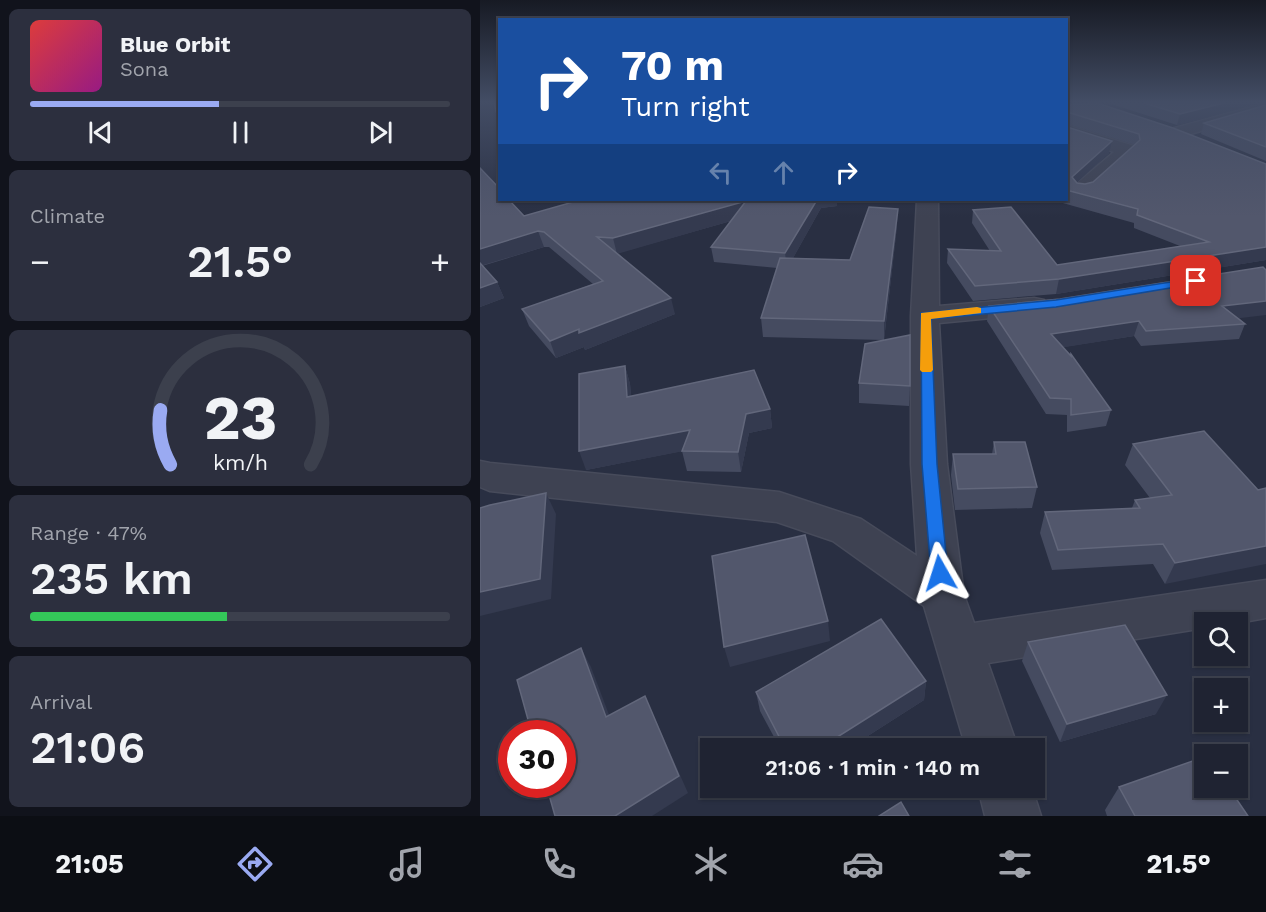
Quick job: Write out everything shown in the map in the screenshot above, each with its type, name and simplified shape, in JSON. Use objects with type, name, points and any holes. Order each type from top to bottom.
[{"type":"street","points":[[1082,189],[1127,150],[1100,141]]},
{"type":"street","points":[[1197,141],[1207,145]]},
{"type":"street","points":[[927,201],[925,316],[929,464],[942,595],[989,738]]},
{"type":"street","points":[[925,316],[1056,304]]},
{"type":"street","points":[[480,474],[621,492],[779,507],[847,530],[942,595]]},
{"type":"street","points":[[958,646],[1062,632],[1266,599]]},
{"type":"street","points":[[1008,798],[1013,816]]},
{"type":"building","points":[[1068,141],[1112,141],[1072,177],[1077,183],[1085,184],[1093,182],[1139,141],[1207,141],[1266,164],[1266,247],[1059,279],[975,286],[948,249],[1001,251],[973,210],[1011,207],[1057,265],[1209,242],[1137,215],[1138,209],[1068,191]]},
{"type":"building","points":[[1251,141],[1266,141],[1266,147]]},
{"type":"building","points":[[480,168],[498,187],[498,201],[510,201],[524,216],[576,201],[746,201],[613,238],[597,237],[671,298],[579,333],[579,329],[550,341],[522,309],[603,281],[544,232],[538,231],[480,249]]},
{"type":"building","points":[[746,201],[816,201],[785,253],[711,247]]},
{"type":"building","points":[[869,207],[898,209],[884,321],[761,318],[780,258],[850,260]]},
{"type":"building","points":[[480,263],[497,282],[480,288]]},
{"type":"building","points":[[1263,267],[1266,270],[1266,301],[1222,306],[1245,324],[1146,331],[1139,321],[1051,334],[1071,356],[1071,354],[1111,410],[1071,415],[1071,399],[1050,398],[989,306],[1060,299]]},
{"type":"building","points":[[910,335],[910,386],[859,383],[865,344]]},
{"type":"building","points":[[625,366],[627,397],[754,370],[770,409],[746,414],[738,452],[682,451],[690,430],[579,451],[579,374]]},
{"type":"building","points":[[1204,431],[1258,490],[1266,488],[1266,546],[1175,563],[1163,544],[1058,550],[1045,512],[1140,508],[1135,500],[1172,495],[1133,444]]},
{"type":"building","points":[[994,442],[1025,442],[1037,487],[958,489],[953,454],[996,454]]},
{"type":"building","points":[[546,493],[540,579],[480,592],[480,508]]},
{"type":"building","points":[[805,535],[828,621],[724,647],[712,556]]},
{"type":"building","points":[[881,619],[926,681],[836,738],[780,738],[756,692]]},
{"type":"building","points":[[1125,625],[1167,695],[1067,724],[1028,642]]},
{"type":"building","points":[[581,648],[606,717],[645,696],[679,776],[615,816],[555,816],[550,798],[576,798],[576,720],[528,720],[517,680]]},
{"type":"building","points":[[1194,761],[1194,798],[1236,798],[1248,816],[1135,816],[1119,787]]},
{"type":"building","points":[[901,802],[909,816],[879,816]]},
{"type":"slow traffic","points":[[927,370],[925,316],[977,311]]},
{"type":"route","points":[[940,573],[929,464],[925,316],[1056,304],[1196,281]]}]
